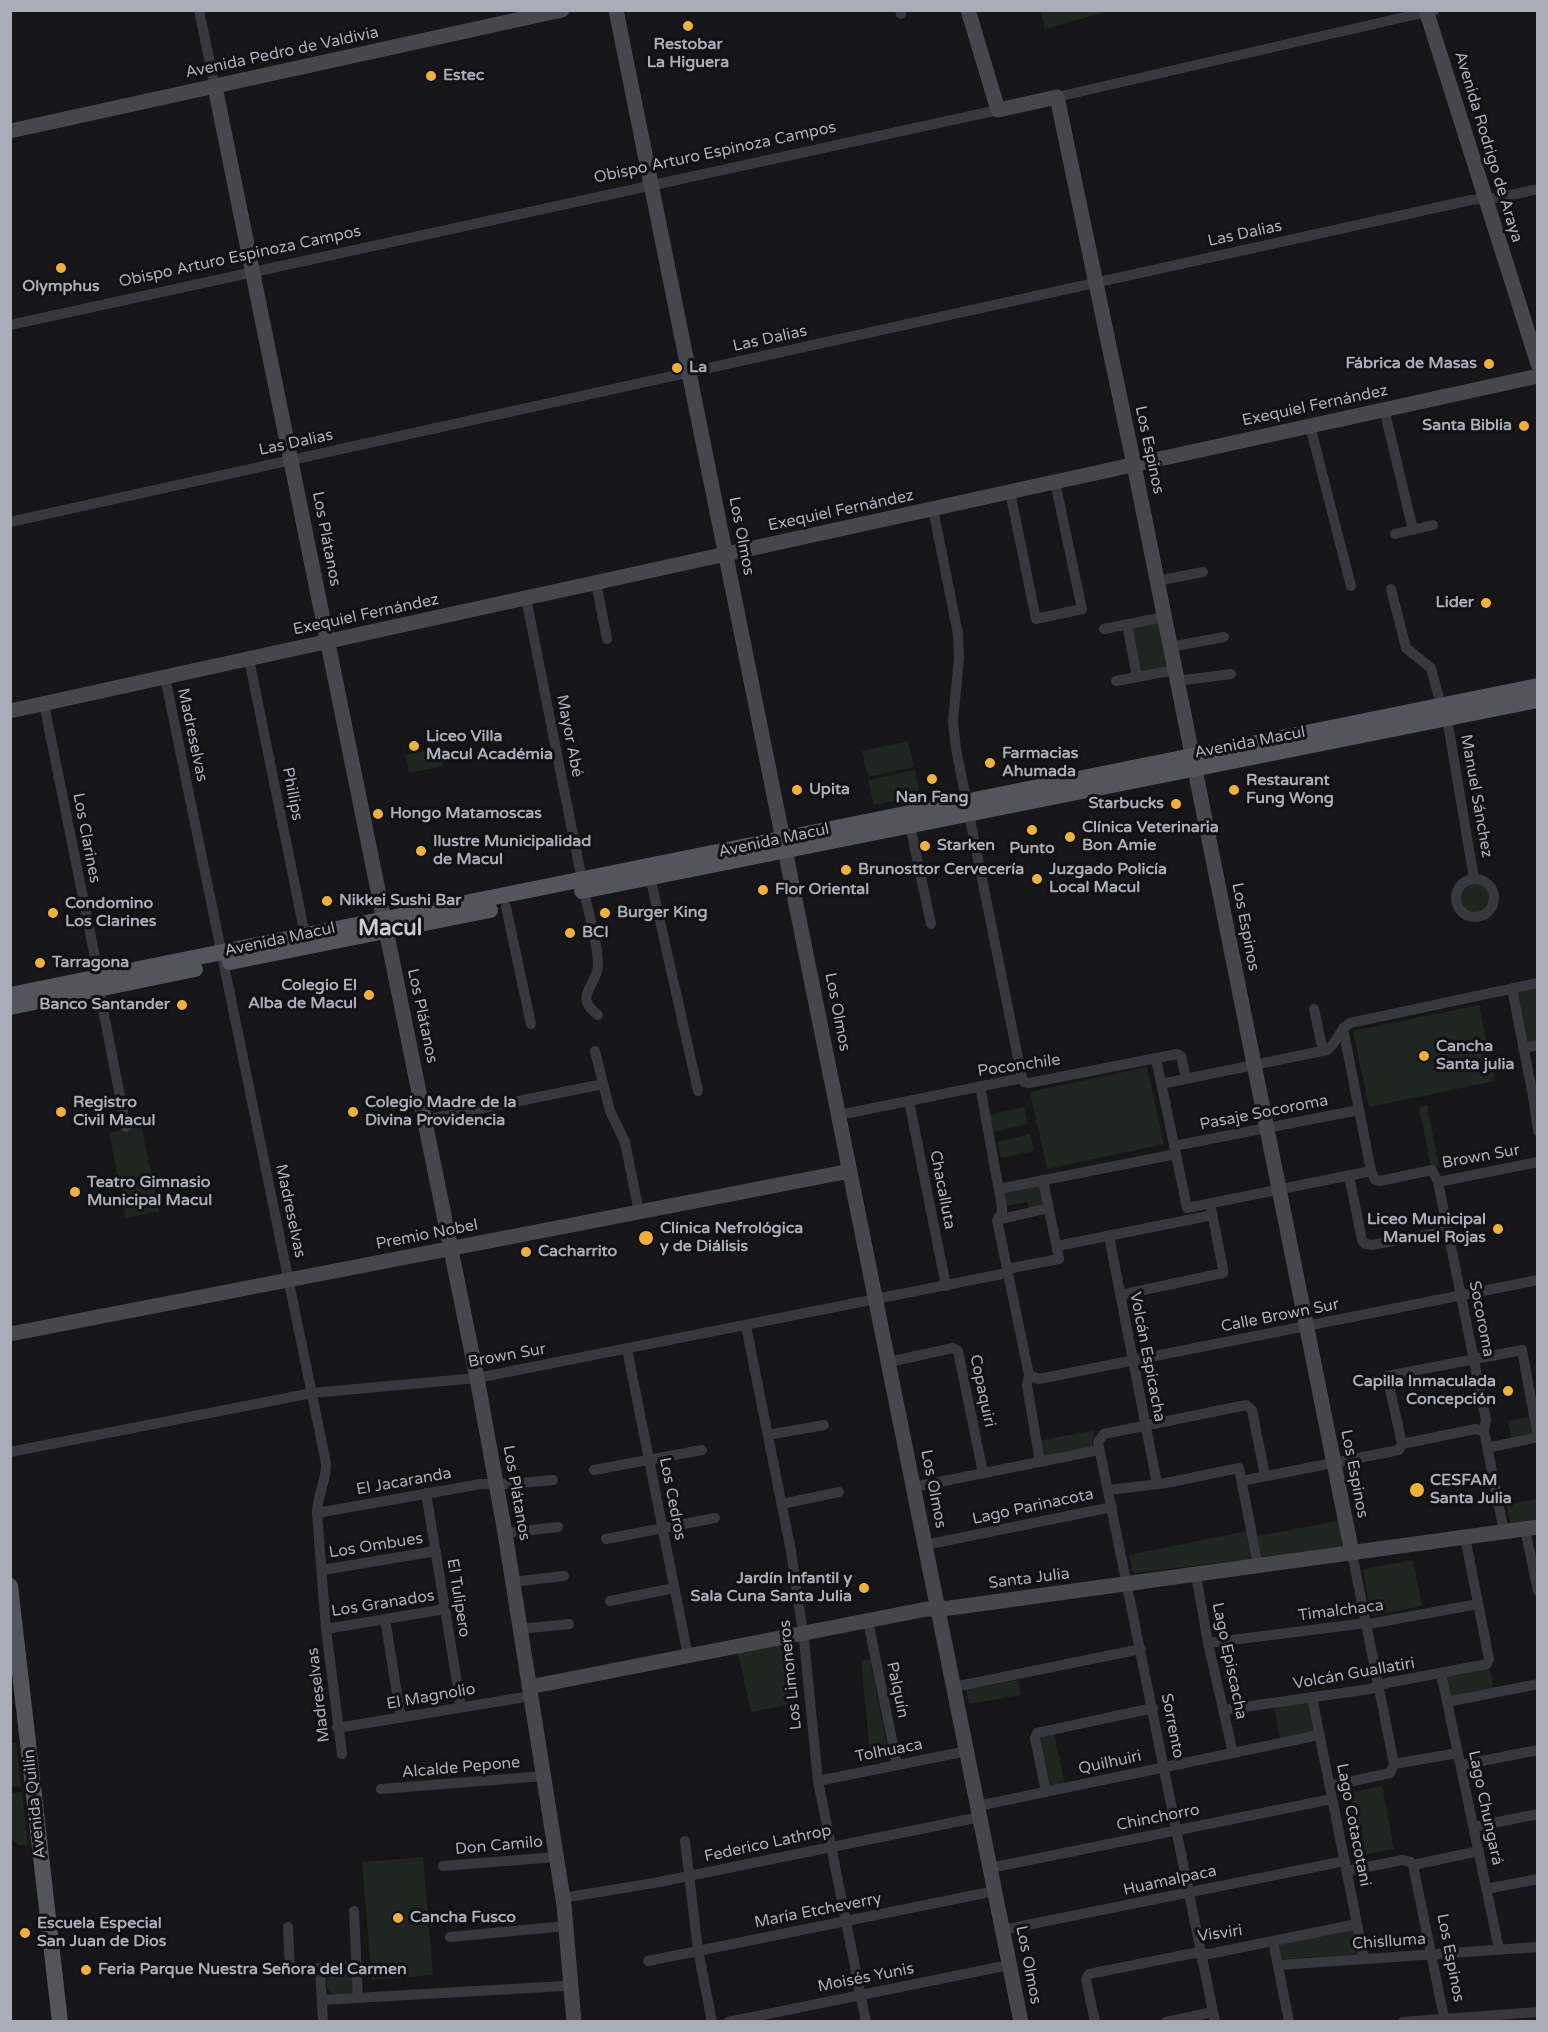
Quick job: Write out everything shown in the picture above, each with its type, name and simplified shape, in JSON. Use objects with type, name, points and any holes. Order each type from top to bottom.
[{"type":"main road","name":"Avenida Macul","points":[[10,1007],[99,983],[1444,711],[1538,686]]},
{"type":"main road","name":"Avenida Macul","points":[[1444,711],[1538,700]]},
{"type":"main road","name":"Avenida Macul","points":[[784,844],[910,825],[968,807]]},
{"type":"main road","name":"Avenida Macul","points":[[222,958],[306,935],[385,926],[506,907],[583,885]]},
{"type":"main road","name":"Avenida Macul","points":[[10,995],[99,983]]},
{"type":"main road","name":"Avenida Quilín","points":[[10,1586],[16,1676],[60,2022]]},
{"type":"street","name":"Los Plátanos","points":[[199,10],[477,1378],[505,1533],[544,1776],[566,1926],[573,2022]]},
{"type":"street","name":"Avenida Pedro de Valdivia","points":[[10,131],[562,10]]},
{"type":"street","name":"Los Olmos","points":[[616,10],[1021,2022]]},
{"type":"street","points":[[968,10],[998,110]]},
{"type":"street","name":"Obispo Arturo Espinoza Campos","points":[[10,325],[1057,97],[1429,11]]},
{"type":"street","name":"Avenida Rodrigo de Araya","points":[[1429,11],[1538,364]]},
{"type":"street","name":"Los Espinos","points":[[1057,97],[1134,465],[1394,1764]]},
{"type":"street","name":"Las Dalias","points":[[10,522],[1096,282],[1485,198],[1538,189]]},
{"type":"street","name":"Exequiel Fernández","points":[[10,711],[1538,376]]},
{"type":"street","points":[[1384,410],[1413,530]]},
{"type":"street","points":[[1310,426],[1351,586]]},
{"type":"street","points":[[1010,492],[1036,619],[1082,609],[1055,482]]},
{"type":"street","points":[[933,509],[958,633],[954,735],[1022,1078]]},
{"type":"street","points":[[1395,534],[1433,525]]},
{"type":"street","points":[[1157,581],[1203,572]]},
{"type":"street","points":[[596,583],[607,639]]},
{"type":"street","name":"Manuel Sánchez","points":[[1391,589],[1406,648],[1431,668],[1444,711],[1474,879]]},
{"type":"street","name":"Mayor Abé","points":[[526,598],[598,968],[588,986],[587,1002],[590,1010],[598,1015]]},
{"type":"street","points":[[1104,629],[1164,616]]},
{"type":"street","points":[[1127,624],[1137,677]]},
{"type":"street","points":[[1170,647],[1224,638]]},
{"type":"street","name":"Phillips","points":[[249,659],[306,935]]},
{"type":"street","points":[[1116,681],[1137,677],[1231,674]]},
{"type":"street","name":"Madreselvas","points":[[165,677],[327,1467],[318,1499],[317,1513],[326,1629],[342,1754]]},
{"type":"street","name":"Los Clarines","points":[[44,704],[126,1127]]},
{"type":"street","points":[[910,825],[931,924]]},
{"type":"street","points":[[649,872],[698,1091]]},
{"type":"street","points":[[506,907],[531,1024]]},
{"type":"street","points":[[1161,1084],[1323,1051],[1332,1046],[1343,1028],[1350,1023],[1538,983]]},
{"type":"street","points":[[1512,989],[1536,1109],[1538,1131]]},
{"type":"street","points":[[1314,1009],[1323,1051]]},
{"type":"street","points":[[1343,1028],[1371,1171]]},
{"type":"street","points":[[1523,1048],[1538,1045]]},
{"type":"street","points":[[595,1051],[611,1114],[625,1142],[639,1212]]},
{"type":"street","name":"Poconchile","points":[[839,1115],[1022,1078],[1024,1082],[1029,1083],[1179,1054],[1186,1078]]},
{"type":"street","name":"Brown Sur","points":[[1156,1058],[1187,1208],[1371,1171],[1373,1178],[1377,1181],[1432,1170],[1438,1182],[1538,1162]]},
{"type":"street","points":[[424,1120],[603,1084]]},
{"type":"street","points":[[980,1086],[1002,1210],[997,1220],[1029,1375],[1027,1385],[1040,1462]]},
{"type":"street","name":"Chacalluta","points":[[909,1101],[946,1286]]},
{"type":"street","name":"Pasaje Socoroma","points":[[1175,1150],[1266,1128],[1359,1110]]},
{"type":"street","points":[[999,1188],[1175,1150]]},
{"type":"street","name":"Premio Nobel","points":[[10,1334],[850,1171]]},
{"type":"street","points":[[1349,1175],[1362,1240],[1365,1244],[1372,1245],[1448,1230]]},
{"type":"street","points":[[1042,1180],[1057,1246],[1213,1215]]},
{"type":"street","name":"Socoroma","points":[[1438,1182],[1486,1420],[1484,1431],[1504,1532]]},
{"type":"street","points":[[1120,1295],[1221,1275],[1223,1269],[1210,1203]]},
{"type":"street","points":[[997,1220],[1049,1208]]},
{"type":"street","name":"Volcán Espicacha","points":[[1108,1236],[1157,1484]]},
{"type":"street","name":"Brown Sur","points":[[10,1452],[312,1393],[477,1378],[746,1326],[946,1286],[1059,1259],[1057,1246]]},
{"type":"street","name":"Calle Brown Sur","points":[[1029,1375],[1039,1379],[1538,1280]]},
{"type":"street","name":"Los Limoneros","points":[[746,1326],[782,1504],[803,1633],[818,1781],[866,2022]]},
{"type":"street","name":"Copaquiri","points":[[889,1362],[952,1348],[958,1351],[983,1473]]},
{"type":"street","name":"Los Cedros","points":[[627,1349],[688,1656]]},
{"type":"street","points":[[1258,1566],[1241,1481],[1399,1450],[1402,1443],[1387,1376],[1522,1350],[1538,1437],[1487,1448]]},
{"type":"street","points":[[1145,1425],[1249,1406],[1252,1410],[1264,1476]]},
{"type":"street","points":[[768,1435],[824,1425]]},
{"type":"street","name":"Sorrento","points":[[1145,1425],[1104,1434],[1098,1442],[1214,2017]]},
{"type":"street","points":[[1402,1443],[1474,1429],[1484,1431]]},
{"type":"street","points":[[594,1470],[702,1450]]},
{"type":"street","points":[[914,1487],[1099,1450]]},
{"type":"street","name":"Lago Parinacota","points":[[1108,1491],[1239,1468],[1241,1481]]},
{"type":"street","name":"El Jacaranda","points":[[317,1513],[426,1493],[496,1484],[553,1480]]},
{"type":"street","points":[[782,1504],[839,1492]]},
{"type":"street","name":"El Tulipero","points":[[426,1493],[461,1707]]},
{"type":"street","name":"Lago Parinacota","points":[[925,1545],[1112,1507]]},
{"type":"street","points":[[606,1539],[715,1518]]},
{"type":"street","points":[[505,1533],[558,1527]]},
{"type":"street","points":[[1531,1528],[1538,1591]]},
{"type":"street","name":"Santa Julia","points":[[530,1691],[688,1656],[938,1608],[1531,1528]]},
{"type":"street","points":[[1465,1537],[1478,1604]]},
{"type":"street","name":"Los Ombues","points":[[322,1570],[436,1551]]},
{"type":"street","name":"Lago Episcacha","points":[[1196,1575],[1208,1643],[1233,1753]]},
{"type":"street","points":[[512,1582],[564,1576]]},
{"type":"street","points":[[610,1601],[674,1588]]},
{"type":"street","name":"Timalchaca","points":[[1208,1643],[1369,1624],[1478,1604]]},
{"type":"street","name":"Volcán Guallatiri","points":[[1223,1710],[1379,1686],[1489,1662],[1478,1604]]},
{"type":"street","name":"Los Granados","points":[[326,1629],[445,1609]]},
{"type":"street","points":[[385,1619],[401,1718]]},
{"type":"street","name":"Palquín","points":[[868,1621],[897,1765]]},
{"type":"street","points":[[520,1629],[569,1624]]},
{"type":"street","points":[[954,1686],[1141,1650]]},
{"type":"street","name":"Lago Chungará","points":[[1442,1673],[1499,1949]]},
{"type":"street","points":[[1448,1702],[1538,1684]]},
{"type":"street","name":"El Magnolio","points":[[337,1728],[461,1707],[530,1691]]},
{"type":"street","name":"Lago Cotacotani","points":[[1312,1697],[1364,1959]]},
{"type":"street","points":[[1046,1792],[1035,1738],[1037,1733],[1153,1708]]},
{"type":"street","name":"Quilhuiri","points":[[979,1811],[1046,1792],[1319,1735]]},
{"type":"street","points":[[1461,1765],[1538,1750]]},
{"type":"street","name":"Tolhuaca","points":[[818,1781],[967,1751]]},
{"type":"street","points":[[1330,1786],[1390,1773],[1394,1764],[1458,1753]]},
{"type":"street","name":"Alcalde Pepone","points":[[381,1789],[544,1776]]},
{"type":"street","name":"Chinchorro","points":[[990,1868],[1332,1798]]},
{"type":"street","name":"Federico Lathrop","points":[[562,1898],[688,1876],[979,1811]]},
{"type":"street","points":[[1473,1827],[1538,1814]]},
{"type":"street","points":[[685,1841],[698,1950],[712,2022]]},
{"type":"street","points":[[1346,1866],[1402,1860],[1411,1862],[1413,1865],[1479,1851]]},
{"type":"street","name":"Don Camilo","points":[[443,1866],[556,1857]]},
{"type":"street","name":"Los Espinos","points":[[1413,1865],[1444,2020]]},
{"type":"street","name":"Huamalpaca","points":[[1002,1930],[1190,1893],[1346,1866]]},
{"type":"street","points":[[1486,1888],[1538,1879]]},
{"type":"street","name":"María Etcheverry","points":[[648,1960],[995,1891]]},
{"type":"street","points":[[354,1911],[358,1998]]},
{"type":"street","name":"Visviri","points":[[1095,2022],[1087,1976],[1194,1953],[1209,1954],[1357,1924]]},
{"type":"street","points":[[450,1936],[566,1926]]},
{"type":"street","points":[[288,1927],[290,1970],[355,1966]]},
{"type":"street","points":[[1274,1941],[1289,2022]]},
{"type":"street","name":"Chislluma","points":[[1278,1965],[1538,1947]]},
{"type":"street","name":"Moisés Yunis","points":[[729,2022],[1009,1965]]},
{"type":"street","points":[[320,1968],[323,2022]]},
{"type":"street","points":[[322,2001],[563,1986],[572,1988]]},
{"type":"street","points":[[1403,2022],[1538,2012]]},
{"type":"street","points":[[1166,2022],[1214,2017]]},
{"type":"shaded area","points":[[1040,10],[1109,10],[1109,11],[1045,29]]},
{"type":"shaded area","points":[[1164,617],[1175,670],[1137,677],[1127,624]]},
{"type":"shaded area","points":[[908,741],[914,767],[868,777],[862,751]]},
{"type":"shaded area","points":[[440,748],[443,766],[409,773],[405,755]]},
{"type":"shaded area","points":[[915,770],[920,795],[874,805],[868,780]]},
{"type":"shaded area","points":[[1475,879],[1488,885],[1494,898],[1488,911],[1475,917],[1462,911],[1456,898],[1462,885]]},
{"type":"shaded area","points":[[1537,988],[1537,1042],[1527,1045],[1516,993]]},
{"type":"shaded area","name":"Cancha Santa julia","points":[[1479,1005],[1495,1081],[1369,1107],[1353,1031]]},
{"type":"shaded area","points":[[1147,1067],[1164,1144],[1047,1169],[1030,1092]]},
{"type":"shaded area","points":[[1427,1105],[1439,1166],[1431,1167],[1419,1107]]},
{"type":"shaded area","points":[[1024,1107],[1028,1124],[994,1132],[990,1115]]},
{"type":"shaded area","points":[[141,1125],[159,1211],[126,1218],[109,1133]]},
{"type":"shaded area","points":[[1030,1134],[1034,1151],[1001,1158],[997,1142]]},
{"type":"shaded area","points":[[1040,1183],[1045,1206],[1029,1209],[1027,1202],[1007,1206],[1004,1191]]},
{"type":"shaded area","points":[[1529,1417],[1532,1433],[1511,1437],[1508,1421]]},
{"type":"shaded area","points":[[1095,1430],[1093,1447],[1042,1457],[1039,1441]]},
{"type":"shaded area","points":[[1537,1499],[1537,1522],[1511,1527],[1507,1504]]},
{"type":"shaded area","points":[[1338,1521],[1343,1548],[1262,1559],[1257,1536]]},
{"type":"shaded area","points":[[1246,1531],[1251,1559],[1133,1573],[1129,1555]]},
{"type":"shaded area","points":[[1413,1560],[1422,1606],[1371,1616],[1363,1569]]},
{"type":"shaded area","points":[[793,1641],[798,1703],[751,1712],[738,1653]]},
{"type":"shaded area","points":[[870,1659],[889,1758],[871,1762],[861,1661]]},
{"type":"shaded area","points":[[1489,1666],[1494,1690],[1451,1699],[1446,1676]]},
{"type":"shaded area","points":[[1018,1680],[1021,1695],[969,1704],[966,1690]]},
{"type":"shaded area","points":[[1308,1700],[1314,1733],[1280,1740],[1274,1706]]},
{"type":"shaded area","points":[[1054,1733],[1065,1785],[1050,1788],[1038,1736]]},
{"type":"shaded area","points":[[11,1743],[16,1743],[21,1786],[11,1787]]},
{"type":"shaded area","points":[[1382,1786],[1394,1849],[1358,1856],[1346,1793]]},
{"type":"shaded area","points":[[22,1792],[28,1845],[19,1845],[11,1838],[11,1793]]},
{"type":"shaded area","name":"Cancha Fusco","points":[[423,1857],[433,1975],[372,1980],[362,1862]]},
{"type":"shaded area","points":[[1354,1929],[1359,1954],[1281,1959],[1278,1944]]},
{"type":"shaded area","points":[[348,1971],[354,1975],[354,1994],[333,1995],[327,1988],[327,1973]]},
{"type":"place","name":"Restobar La Higuera","points":[[688,26]]},
{"type":"place","name":"Estec","points":[[431,76]]},
{"type":"place","name":"Olymphus","points":[[61,268]]},
{"type":"place","name":"Fábrica de Masas","points":[[1489,364]]},
{"type":"place","name":"La","points":[[677,368]]},
{"type":"place","name":"Santa Biblia","points":[[1524,426]]},
{"type":"place","name":"Lider","points":[[1486,603]]},
{"type":"place","name":"Liceo Villa Macul Académia","points":[[414,746]]},
{"type":"place","name":"Farmacias Ahumada","points":[[990,763]]},
{"type":"place","name":"Nan Fang","points":[[932,779]]},
{"type":"place","name":"Upita","points":[[797,790]]},
{"type":"place","name":"Restaurant Fung Wong","points":[[1234,790]]},
{"type":"place","name":"Starbucks","points":[[1176,804]]},
{"type":"place","name":"Hongo Matamoscas","points":[[378,814]]},
{"type":"place","name":"Punto","points":[[1032,830]]},
{"type":"place","name":"Clínica Veterinaria Bon Amie","points":[[1070,837]]},
{"type":"place","name":"Starken","points":[[925,846]]},
{"type":"place","name":"Ilustre Municipalidad de Macul","points":[[421,851]]},
{"type":"place","name":"Brunosttor Cervecería","points":[[846,870]]},
{"type":"place","name":"Juzgado Policía Local Macul","points":[[1037,879]]},
{"type":"place","name":"Flor Oriental","points":[[763,890]]},
{"type":"place","name":"Nikkei Sushi Bar","points":[[327,901]]},
{"type":"place","name":"Condomino Los Clarines","points":[[53,913]]},
{"type":"place","name":"Burger King","points":[[605,913]]},
{"type":"place","name":"BCI","points":[[570,933]]},
{"type":"place","name":"Tarragona","points":[[40,963]]},
{"type":"place","name":"Colegio El Alba de Macul","points":[[369,995]]},
{"type":"place","name":"Banco Santander","points":[[182,1005]]},
{"type":"place","name":"Cancha Santa julia","points":[[1424,1056]]},
{"type":"place","name":"Registro Civil Macul","points":[[61,1112]]},
{"type":"place","name":"Colegio Madre de la Divina Providencia","points":[[353,1112]]},
{"type":"place","name":"Teatro Gimnasio Municipal Macul","points":[[75,1192]]},
{"type":"place","name":"Liceo Municipal Manuel Rojas","points":[[1498,1229]]},
{"type":"place","name":"Clínica Nefrológica y de Diálisis","points":[[646,1238]]},
{"type":"place","name":"Cacharrito","points":[[526,1252]]},
{"type":"place","name":"Capilla Inmaculada Concepción","points":[[1508,1391]]},
{"type":"place","name":"CESFAM Santa Julia","points":[[1417,1490]]},
{"type":"place","name":"Jardín Infantil y Sala Cuna Santa Julia","points":[[864,1588]]},
{"type":"place","name":"Cancha Fusco","points":[[398,1918]]},
{"type":"place","name":"Escuela Especial San Juan de Dios","points":[[25,1933]]},
{"type":"place","name":"Feria Parque Nuestra Señora del Carmen","points":[[86,1970]]},
{"type":"district","name":"Macul","points":[[390,929]]}]
